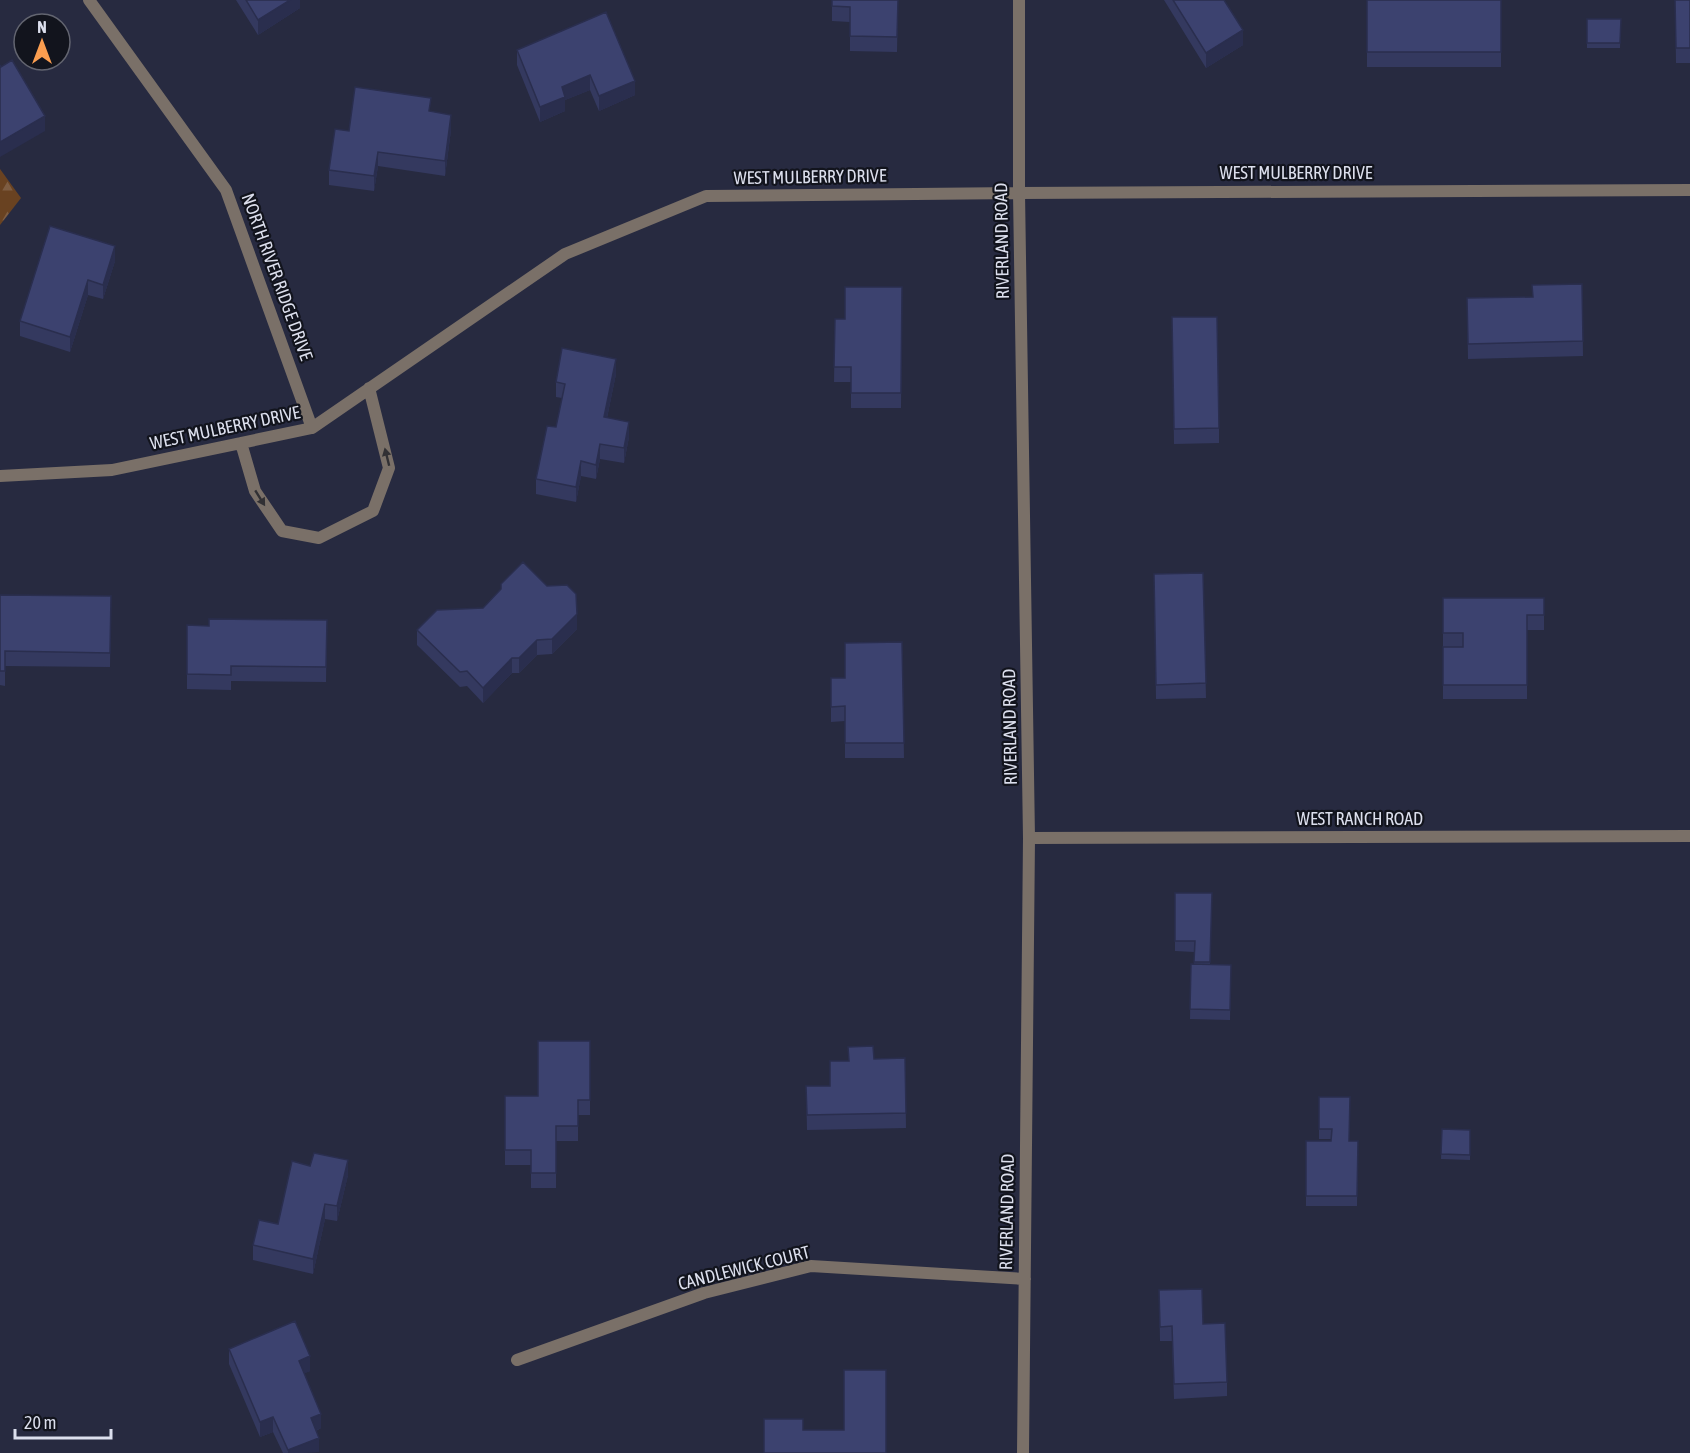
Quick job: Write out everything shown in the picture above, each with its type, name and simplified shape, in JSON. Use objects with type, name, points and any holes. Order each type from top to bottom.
[{"type":"street","name":"NORTH RIVER RIDGE DRIVE","points":[[89,0],[226,190],[312,428]]},
{"type":"street","name":"RIVERLAND ROAD","points":[[1019,0],[1019,193],[1029,838],[1023,1453]]},
{"type":"street","name":"WEST MULBERRY DRIVE","points":[[0,476],[112,470],[312,428],[565,254],[706,196],[1690,190]]},
{"type":"street","points":[[241,443],[255,491],[282,531],[319,538],[372,512],[389,468],[369,388]]},
{"type":"street","name":"WEST RANCH ROAD","points":[[1029,838],[1690,836]]},
{"type":"street","name":"CANDLEWICK COURT","points":[[517,1360],[704,1293],[812,1266],[1025,1280]]},
{"type":"green space","points":[[0,169],[21,198],[0,225]]},
{"type":"building","points":[[246,0],[290,0],[258,20]]},
{"type":"building","points":[[832,0],[898,0],[897,37],[850,36],[850,7],[832,6]]},
{"type":"building","points":[[1173,0],[1224,0],[1243,30],[1206,53]]},
{"type":"building","points":[[1367,0],[1501,0],[1501,52],[1367,52]]},
{"type":"building","points":[[1675,0],[1690,0],[1690,48],[1676,48]]},
{"type":"building","points":[[606,12],[635,81],[599,96],[590,75],[562,87],[565,97],[540,107],[517,50]]},
{"type":"building","points":[[1587,19],[1621,19],[1620,43],[1587,43]]},
{"type":"building","points":[[12,60],[12,72],[19,72],[45,116],[0,142],[0,65],[1,67]]},
{"type":"building","points":[[355,87],[431,98],[429,111],[451,115],[445,161],[378,152],[374,176],[329,170],[335,129],[349,131]]},
{"type":"building","points":[[50,226],[115,246],[103,285],[88,280],[70,337],[20,321]]},
{"type":"building","points":[[1582,284],[1583,341],[1468,344],[1467,298],[1533,297],[1532,285]]},
{"type":"building","points":[[845,287],[902,287],[901,393],[851,393],[851,367],[834,367],[835,319],[845,319]]},
{"type":"building","points":[[1172,317],[1217,317],[1219,428],[1174,429]]},
{"type":"building","points":[[562,348],[616,359],[604,417],[629,422],[624,448],[600,444],[596,465],[581,461],[576,487],[536,479],[547,426],[556,427],[565,384],[556,382]]},
{"type":"building","points":[[523,562],[547,586],[567,585],[576,594],[577,614],[552,639],[537,640],[519,658],[512,658],[483,688],[467,671],[460,672],[417,630],[437,610],[483,608],[501,589],[501,584]]},
{"type":"building","points":[[1203,573],[1206,683],[1156,685],[1154,574]]},
{"type":"building","points":[[0,595],[111,596],[110,653],[5,651],[5,671],[0,671]]},
{"type":"building","points":[[1443,598],[1544,598],[1544,615],[1527,615],[1527,685],[1443,685],[1443,647],[1463,647],[1463,633],[1443,633]]},
{"type":"building","points":[[209,619],[327,620],[326,667],[231,666],[231,675],[187,674],[187,625],[209,626]]},
{"type":"building","points":[[902,642],[904,743],[845,743],[845,706],[831,707],[831,678],[845,678],[845,643]]},
{"type":"building","points":[[1175,893],[1212,893],[1210,962],[1194,962],[1195,941],[1175,941]]},
{"type":"building","points":[[1191,964],[1231,965],[1230,1010],[1190,1009]]},
{"type":"building","points":[[538,1041],[590,1041],[590,1100],[578,1100],[578,1126],[556,1126],[556,1173],[531,1173],[531,1150],[505,1150],[505,1096],[538,1096]]},
{"type":"building","points":[[873,1046],[874,1059],[905,1058],[906,1113],[807,1115],[806,1086],[830,1086],[830,1061],[849,1061],[848,1047]]},
{"type":"building","points":[[1319,1097],[1350,1097],[1349,1141],[1358,1141],[1357,1196],[1306,1196],[1306,1141],[1331,1141],[1332,1129],[1319,1129]]},
{"type":"building","points":[[1442,1129],[1470,1130],[1470,1155],[1441,1154]]},
{"type":"building","points":[[314,1153],[348,1160],[337,1206],[325,1204],[313,1259],[253,1245],[259,1220],[278,1224],[292,1161],[310,1166]]},
{"type":"building","points":[[1202,1289],[1203,1324],[1225,1323],[1227,1382],[1174,1384],[1172,1326],[1160,1327],[1159,1290]]},
{"type":"building","points":[[295,1321],[310,1356],[299,1361],[321,1414],[311,1418],[319,1438],[288,1450],[273,1417],[260,1422],[229,1349]]},
{"type":"building","points":[[844,1370],[886,1370],[886,1453],[764,1453],[764,1419],[803,1419],[803,1430],[844,1430]]}]
